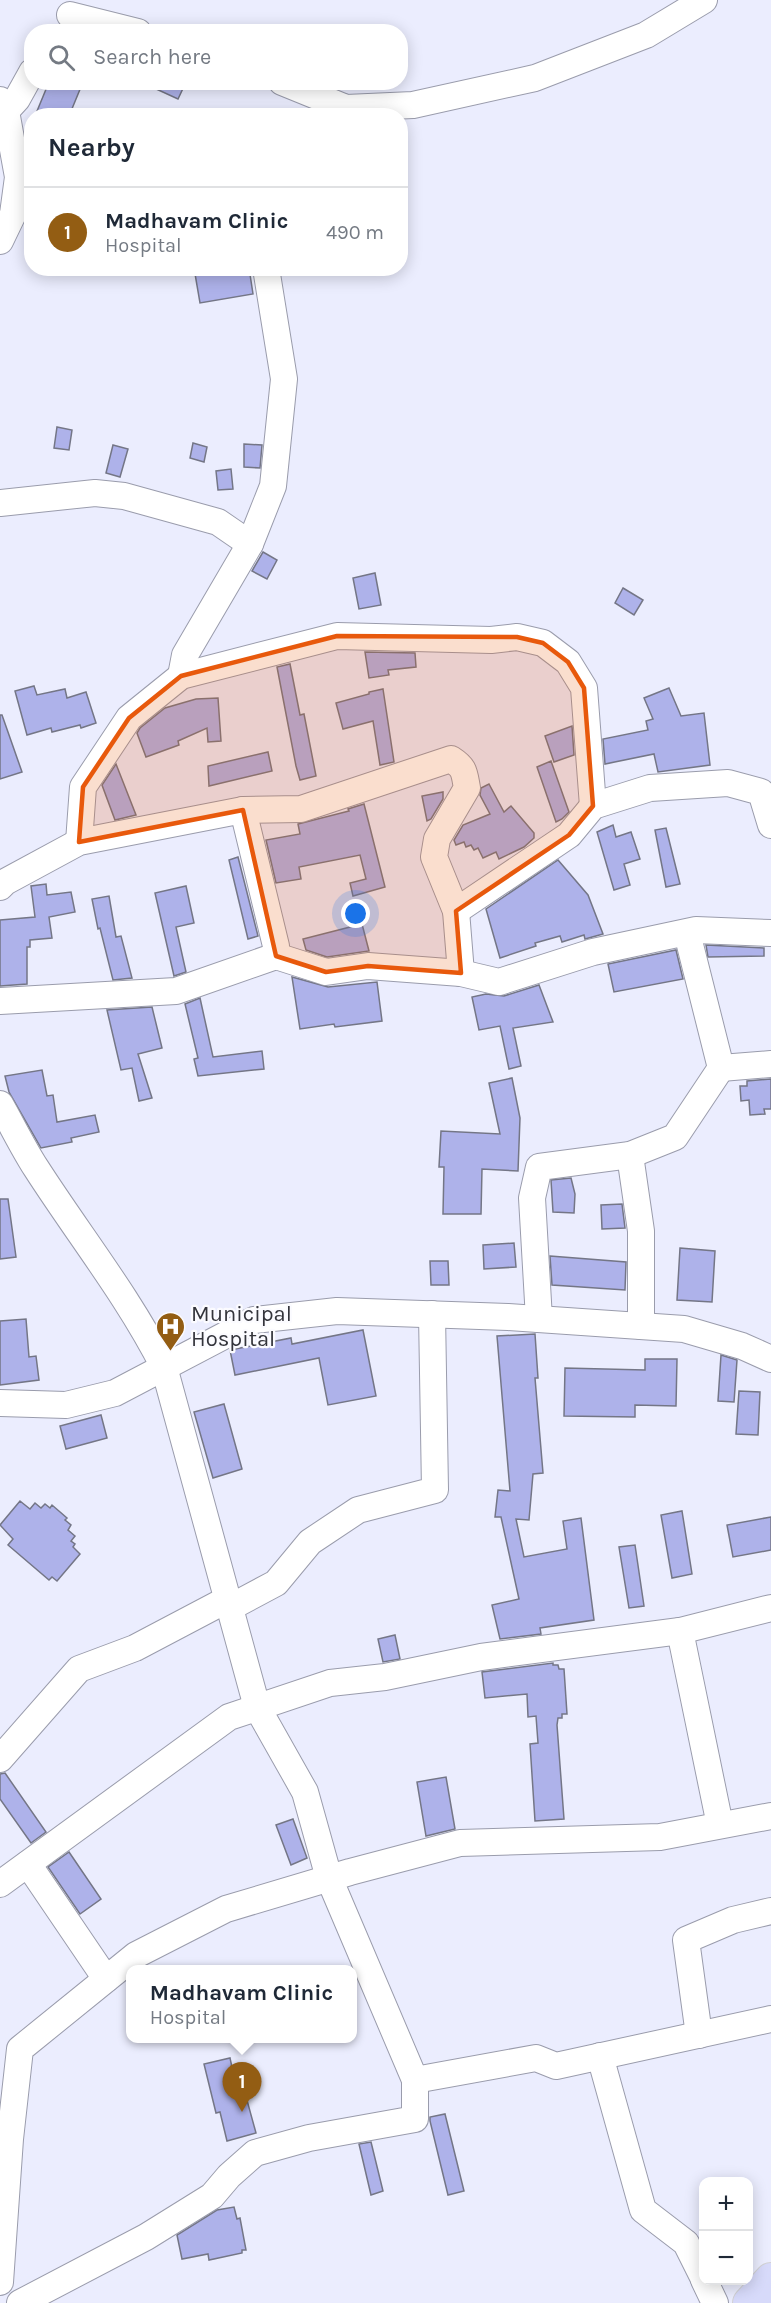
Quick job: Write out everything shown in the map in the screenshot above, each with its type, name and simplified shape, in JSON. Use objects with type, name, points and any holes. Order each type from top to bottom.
[{"type":"main road","points":[[749,2303],[771,2279]]},
{"type":"street","points":[[302,90],[346,108],[413,105],[535,78],[646,35],[704,0]]},
{"type":"street","points":[[68,15],[105,24]]},
{"type":"street","points":[[0,241],[13,214],[18,177],[3,105],[17,99],[24,86]]},
{"type":"street","points":[[181,676],[185,655],[250,544],[273,486],[284,379],[267,276]]},
{"type":"street","points":[[0,503],[95,493],[124,496],[218,522],[250,544]]},
{"type":"street","points":[[79,842],[82,787],[129,718],[181,676],[337,636],[491,640],[517,637],[543,642],[568,662],[584,688],[593,806]]},
{"type":"street","points":[[0,887],[5,882],[79,842],[243,810],[301,809],[451,759],[462,768],[467,788],[437,839],[434,857],[456,911],[460,973]]},
{"type":"street","points":[[456,911],[569,835],[593,806],[650,788],[728,783],[761,792],[771,825]]},
{"type":"street","points":[[243,810],[276,946],[276,956]]},
{"type":"street","points":[[0,1002],[176,991],[276,956],[326,972],[368,966],[460,973],[499,982],[593,952],[696,930],[771,933]]},
{"type":"street","points":[[539,1319],[532,1198],[539,1167],[630,1155],[675,1137],[721,1068],[687,933]]},
{"type":"street","points":[[721,1068],[771,1064]]},
{"type":"street","points":[[0,1104],[36,1167],[96,1255],[152,1343],[164,1367],[257,1707],[304,1792],[328,1878],[416,2080],[415,2119],[309,2138],[255,2153],[229,2176],[212,2196],[146,2237],[20,2303]]},
{"type":"street","points":[[630,1155],[642,1231],[641,1326]]},
{"type":"street","points":[[0,1403],[66,1405],[115,1393],[254,1320],[337,1311],[539,1319],[684,1329],[742,1346],[771,1359]]},
{"type":"street","points":[[0,1759],[79,1670],[135,1648],[276,1583],[310,1542],[358,1510],[435,1490],[432,1314]]},
{"type":"street","points":[[0,1884],[229,1717],[330,1683],[385,1677],[481,1657],[680,1631],[771,1608]]},
{"type":"street","points":[[680,1631],[720,1826]]},
{"type":"street","points":[[0,2282],[3,2203],[20,2049],[136,1954],[226,1909],[328,1878],[460,1843],[660,1837],[771,1816]]},
{"type":"street","points":[[28,1864],[106,1979]]},
{"type":"street","points":[[699,2035],[686,1940],[733,1920],[771,1911]]},
{"type":"street","points":[[416,2080],[536,2058],[556,2066],[771,2019]]},
{"type":"street","points":[[600,2056],[643,2210],[686,2243],[699,2270]]},
{"type":"street","points":[[706,2285],[715,2303]]},
{"type":"highlighted area","points":[[337,636],[517,637],[543,643],[568,662],[584,688],[593,806],[569,835],[456,911],[461,973],[368,966],[326,972],[276,956],[243,810],[79,842],[83,787],[129,718],[181,676]]},
{"type":"building","points":[[46,90],[80,90],[72,108],[38,108]]},
{"type":"building","points":[[158,90],[182,90],[178,99]]},
{"type":"building","points":[[195,276],[250,276],[253,294],[200,303]]},
{"type":"building","points":[[57,427],[72,430],[69,450],[54,448]]},
{"type":"building","points":[[193,443],[207,447],[204,462],[190,458]]},
{"type":"building","points":[[244,444],[262,445],[260,468],[244,467]]},
{"type":"building","points":[[113,445],[128,449],[120,477],[106,473]]},
{"type":"building","points":[[231,469],[233,489],[218,490],[216,471]]},
{"type":"building","points":[[263,552],[277,560],[267,579],[252,571]]},
{"type":"building","points":[[375,573],[381,605],[359,609],[353,578]]},
{"type":"building","points":[[623,588],[643,600],[634,615],[615,603]]},
{"type":"building","points":[[365,652],[415,653],[416,667],[388,670],[389,675],[369,678]]},
{"type":"building","points":[[290,664],[300,715],[304,714],[316,776],[300,780],[277,667]]},
{"type":"building","points":[[34,686],[37,695],[65,689],[67,698],[86,692],[96,723],[81,728],[80,725],[52,732],[51,728],[27,735],[15,691]]},
{"type":"building","points":[[669,688],[681,716],[704,713],[710,765],[658,772],[654,754],[605,764],[603,739],[648,730],[646,721],[653,719],[644,698]]},
{"type":"building","points":[[383,689],[394,762],[380,765],[373,721],[343,729],[336,703]]},
{"type":"building","points":[[218,698],[221,741],[208,742],[207,728],[178,741],[179,745],[146,757],[137,733],[140,728],[165,708],[196,699]]},
{"type":"building","points":[[0,715],[2,715],[22,772],[0,779]]},
{"type":"building","points":[[572,726],[574,755],[554,762],[545,736]]},
{"type":"building","points":[[268,752],[272,771],[209,786],[208,766]]},
{"type":"building","points":[[551,761],[569,812],[556,822],[537,767]]},
{"type":"building","points":[[116,764],[136,815],[115,820],[102,785]]},
{"type":"building","points":[[489,784],[504,812],[511,806],[534,833],[534,838],[524,847],[499,859],[496,852],[483,858],[478,848],[474,850],[471,845],[466,847],[464,842],[456,845],[454,840],[463,825],[490,814],[480,795],[481,788]]},
{"type":"building","points":[[443,792],[443,799],[431,819],[427,821],[422,796]]},
{"type":"building","points":[[364,804],[385,887],[353,896],[350,883],[366,879],[360,855],[299,867],[301,879],[276,883],[266,840],[300,834],[298,824],[349,811],[348,809]]},
{"type":"building","points":[[613,825],[616,837],[631,832],[640,859],[624,864],[630,885],[614,890],[597,832]]},
{"type":"building","points":[[666,828],[680,884],[666,887],[655,830]]},
{"type":"building","points":[[238,857],[258,936],[248,939],[229,860]]},
{"type":"building","points":[[558,860],[588,895],[603,934],[585,939],[584,935],[562,942],[560,936],[535,943],[536,946],[500,958],[486,909]]},
{"type":"building","points":[[46,884],[47,895],[71,892],[75,912],[49,917],[52,938],[30,940],[30,947],[27,947],[27,984],[0,986],[0,920],[35,917],[31,886]]},
{"type":"building","points":[[186,886],[194,923],[176,927],[186,972],[174,976],[155,893]]},
{"type":"building","points":[[109,896],[116,937],[121,936],[132,978],[113,980],[100,928],[98,929],[92,899]]},
{"type":"building","points":[[362,924],[369,951],[327,957],[306,950],[303,939]]},
{"type":"building","points":[[706,945],[764,948],[764,956],[708,957]]},
{"type":"building","points":[[676,950],[683,979],[614,992],[608,964]]},
{"type":"building","points":[[292,977],[328,987],[377,982],[382,1021],[300,1029]]},
{"type":"building","points":[[539,985],[553,1022],[513,1028],[521,1066],[509,1069],[500,1026],[479,1030],[472,997],[486,994],[504,996]]},
{"type":"building","points":[[200,998],[213,1057],[262,1051],[264,1069],[198,1076],[194,1059],[198,1058],[185,1004]]},
{"type":"building","points":[[152,1007],[162,1048],[138,1054],[152,1098],[139,1101],[132,1068],[121,1070],[107,1010]]},
{"type":"building","points":[[42,1070],[47,1096],[53,1095],[57,1122],[95,1115],[99,1132],[71,1138],[72,1142],[41,1148],[9,1092],[5,1076]]},
{"type":"building","points":[[512,1078],[520,1118],[518,1171],[482,1169],[481,1214],[443,1214],[444,1167],[439,1167],[441,1131],[500,1134],[489,1083]]},
{"type":"building","points":[[771,1079],[771,1109],[764,1109],[765,1114],[750,1115],[749,1100],[741,1101],[740,1086],[747,1086],[747,1081]]},
{"type":"building","points":[[571,1178],[575,1194],[574,1213],[553,1212],[551,1180]]},
{"type":"building","points":[[0,1199],[8,1199],[16,1257],[0,1259]]},
{"type":"building","points":[[622,1204],[625,1228],[602,1229],[601,1205]]},
{"type":"building","points":[[514,1243],[516,1267],[484,1269],[483,1245]]},
{"type":"building","points":[[680,1248],[715,1251],[712,1302],[677,1300]]},
{"type":"building","points":[[550,1256],[626,1262],[625,1290],[552,1285]]},
{"type":"building","points":[[430,1261],[448,1261],[449,1285],[431,1285]]},
{"type":"building","points":[[26,1319],[29,1357],[36,1356],[39,1380],[0,1385],[0,1321]]},
{"type":"building","points":[[363,1330],[376,1396],[328,1405],[319,1358],[235,1375],[230,1350],[291,1338],[292,1344]]},
{"type":"building","points":[[535,1334],[538,1378],[535,1378],[543,1473],[533,1474],[529,1520],[516,1519],[524,1557],[567,1549],[563,1521],[581,1518],[594,1620],[540,1628],[541,1634],[500,1639],[492,1605],[519,1599],[501,1517],[495,1517],[498,1490],[510,1491],[497,1336]]},
{"type":"building","points":[[721,1355],[737,1360],[734,1402],[718,1401]]},
{"type":"building","points":[[645,1359],[677,1359],[676,1406],[635,1405],[635,1417],[564,1416],[565,1368],[645,1370]]},
{"type":"building","points":[[739,1391],[760,1392],[758,1435],[736,1434]]},
{"type":"building","points":[[224,1404],[242,1469],[213,1478],[194,1412]]},
{"type":"building","points":[[101,1415],[107,1438],[66,1449],[60,1426]]},
{"type":"building","points":[[20,1501],[30,1509],[35,1503],[41,1508],[45,1504],[50,1508],[52,1505],[67,1518],[65,1520],[71,1525],[68,1530],[75,1536],[71,1541],[80,1554],[57,1581],[52,1577],[49,1580],[8,1545],[13,1539],[0,1525]]},
{"type":"building","points":[[682,1511],[692,1574],[672,1578],[661,1515]]},
{"type":"building","points":[[771,1517],[771,1550],[733,1557],[727,1525]]},
{"type":"building","points":[[635,1545],[644,1606],[629,1608],[619,1547]]},
{"type":"building","points":[[395,1635],[400,1659],[383,1662],[378,1639]]},
{"type":"building","points":[[553,1663],[553,1665],[558,1665],[559,1669],[564,1669],[567,1714],[562,1714],[562,1718],[558,1718],[557,1725],[564,1819],[535,1821],[530,1744],[538,1743],[536,1716],[528,1717],[527,1694],[485,1698],[482,1672]]},
{"type":"building","points":[[5,1773],[46,1832],[31,1843],[0,1799],[0,1774]]},
{"type":"building","points":[[446,1777],[455,1829],[426,1836],[417,1782]]},
{"type":"building","points":[[293,1819],[307,1858],[291,1865],[276,1825]]},
{"type":"building","points":[[69,1852],[101,1899],[80,1914],[48,1867]]},
{"type":"building","points":[[230,2058],[233,2072],[239,2071],[256,2133],[227,2141],[220,2112],[216,2113],[204,2064]]},
{"type":"building","points":[[445,2114],[464,2191],[448,2195],[430,2121],[430,2117]]},
{"type":"building","points":[[371,2142],[383,2191],[371,2195],[359,2144]]},
{"type":"building","points":[[234,2207],[237,2219],[240,2218],[246,2250],[242,2250],[242,2253],[209,2260],[208,2254],[182,2259],[177,2235],[217,2210]]},
{"type":"place","name":"Municipal Hospital","points":[[170,1352]]},
{"type":"place","name":"Madhavam Clinic","points":[[242,2112]]}]
